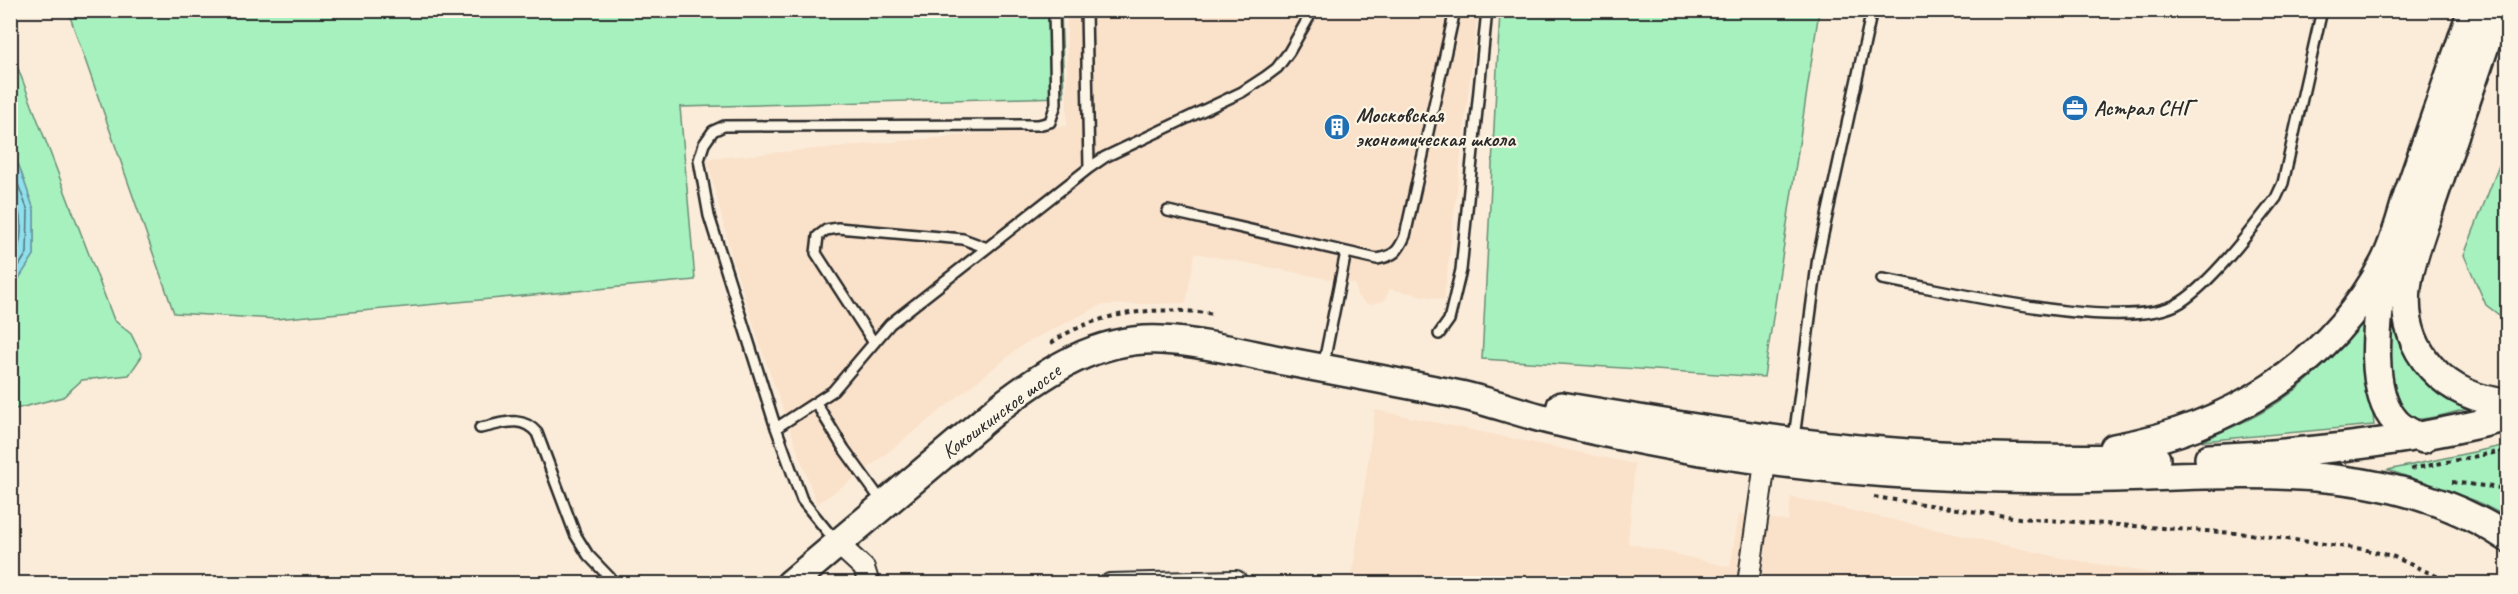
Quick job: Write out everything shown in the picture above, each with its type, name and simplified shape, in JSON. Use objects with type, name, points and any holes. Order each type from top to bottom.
[{"type":"main road","points":[[2452,444],[2415,435],[2395,422],[2381,392],[2377,334],[2385,262],[2472,10]]},
{"type":"main road","points":[[2497,10],[2414,257],[2406,300],[2416,344],[2441,379],[2468,394],[2508,403]]},
{"type":"main road","points":[[2001,458],[2098,450],[2143,442],[2202,424],[2258,398],[2299,370],[2330,340],[2385,262]]},
{"type":"main road","name":"Кокошкинское шоссе","points":[[790,584],[1017,394],[1053,369],[1097,349],[1130,341],[1161,340],[1323,368],[1465,396],[1604,433],[1776,446]]},
{"type":"main road","points":[[1776,446],[2001,458],[2182,460],[2229,457],[2415,435],[2508,417]]},
{"type":"main road","points":[[2183,475],[2379,456],[2508,434]]},
{"type":"main road","points":[[1776,446],[1924,475],[2110,478],[2183,475],[2304,475],[2372,484],[2454,508],[2508,538]]},
{"type":"street","points":[[1748,584],[1776,446]]},
{"type":"street","points":[[838,544],[864,568],[869,584]]},
{"type":"street","points":[[1110,584],[1236,581],[1235,584]]},
{"type":"lane","points":[[838,544],[802,500],[776,428],[709,216],[699,160],[704,144],[713,131],[724,126],[1038,126],[1050,122],[1056,104],[1054,10]]},
{"type":"lane","points":[[1086,10],[1089,168]]},
{"type":"lane","points":[[776,428],[833,391],[890,324],[1089,168],[1105,157],[1242,92],[1277,68],[1289,52],[1312,10]]},
{"type":"lane","points":[[1168,211],[1377,260],[1392,257],[1399,250],[1405,236],[1455,10]]},
{"type":"lane","points":[[1439,334],[1449,320],[1461,270],[1487,10]]},
{"type":"lane","points":[[1776,446],[1872,10]]},
{"type":"lane","points":[[1882,279],[2063,311],[2105,316],[2162,310],[2180,303],[2199,287],[2276,198],[2288,160],[2322,10]]},
{"type":"lane","points":[[874,343],[816,253],[818,236],[826,230],[838,228],[963,239],[987,248]]},
{"type":"lane","points":[[1323,368],[1346,252]]},
{"type":"lane","points":[[816,404],[844,449],[884,504]]},
{"type":"lane","points":[[480,428],[519,420],[529,423],[537,433],[575,534],[588,555],[616,584]]},
{"type":"path","points":[[2400,472],[2508,450]]},
{"type":"path","points":[[2448,482],[2508,489]]},
{"type":"path","points":[[1867,496],[2019,518],[2249,534],[2362,549],[2412,564],[2454,584]]},
{"type":"shaded area","points":[[1067,11],[1478,11],[1444,300],[1390,289],[1384,301],[1368,305],[1357,296],[1355,284],[1195,253],[1186,303],[1101,305],[1024,344],[862,473],[817,504],[763,354],[732,258],[707,159],[1067,126]]},
{"type":"shaded area","points":[[1375,410],[1635,464],[1628,543],[1730,567],[1739,514],[1788,521],[1791,497],[2062,558],[2209,583],[1351,584]]},
{"type":"green space","points":[[68,11],[1061,11],[1064,97],[680,107],[695,280],[276,319],[174,313]]},
{"type":"green space","points":[[1500,11],[1819,11],[1764,377],[1482,359]]},
{"type":"green space","points":[[11,50],[114,320],[131,334],[142,356],[129,375],[82,380],[63,397],[11,410],[10,291],[34,255],[34,210],[19,166],[11,151]]},
{"type":"green space","points":[[2507,145],[2507,321],[2486,305],[2464,255]]},
{"type":"green space","points":[[2394,282],[2397,327],[2401,345],[2408,360],[2431,385],[2471,408],[2437,417],[2417,419],[2404,413],[2396,400],[2390,359]]},
{"type":"green space","points":[[2368,312],[2367,358],[2374,425],[2202,441],[2256,415],[2294,391],[2322,368],[2347,341]]},
{"type":"green space","points":[[2507,445],[2507,517],[2476,501],[2388,470]]},
{"type":"water","points":[[10,151],[19,166],[34,210],[34,255],[11,291]]},
{"type":"place","name":"Астрал СНГ","points":[[2075,108]]},
{"type":"place","name":"Московская экономическая школа","points":[[1337,127]]}]
